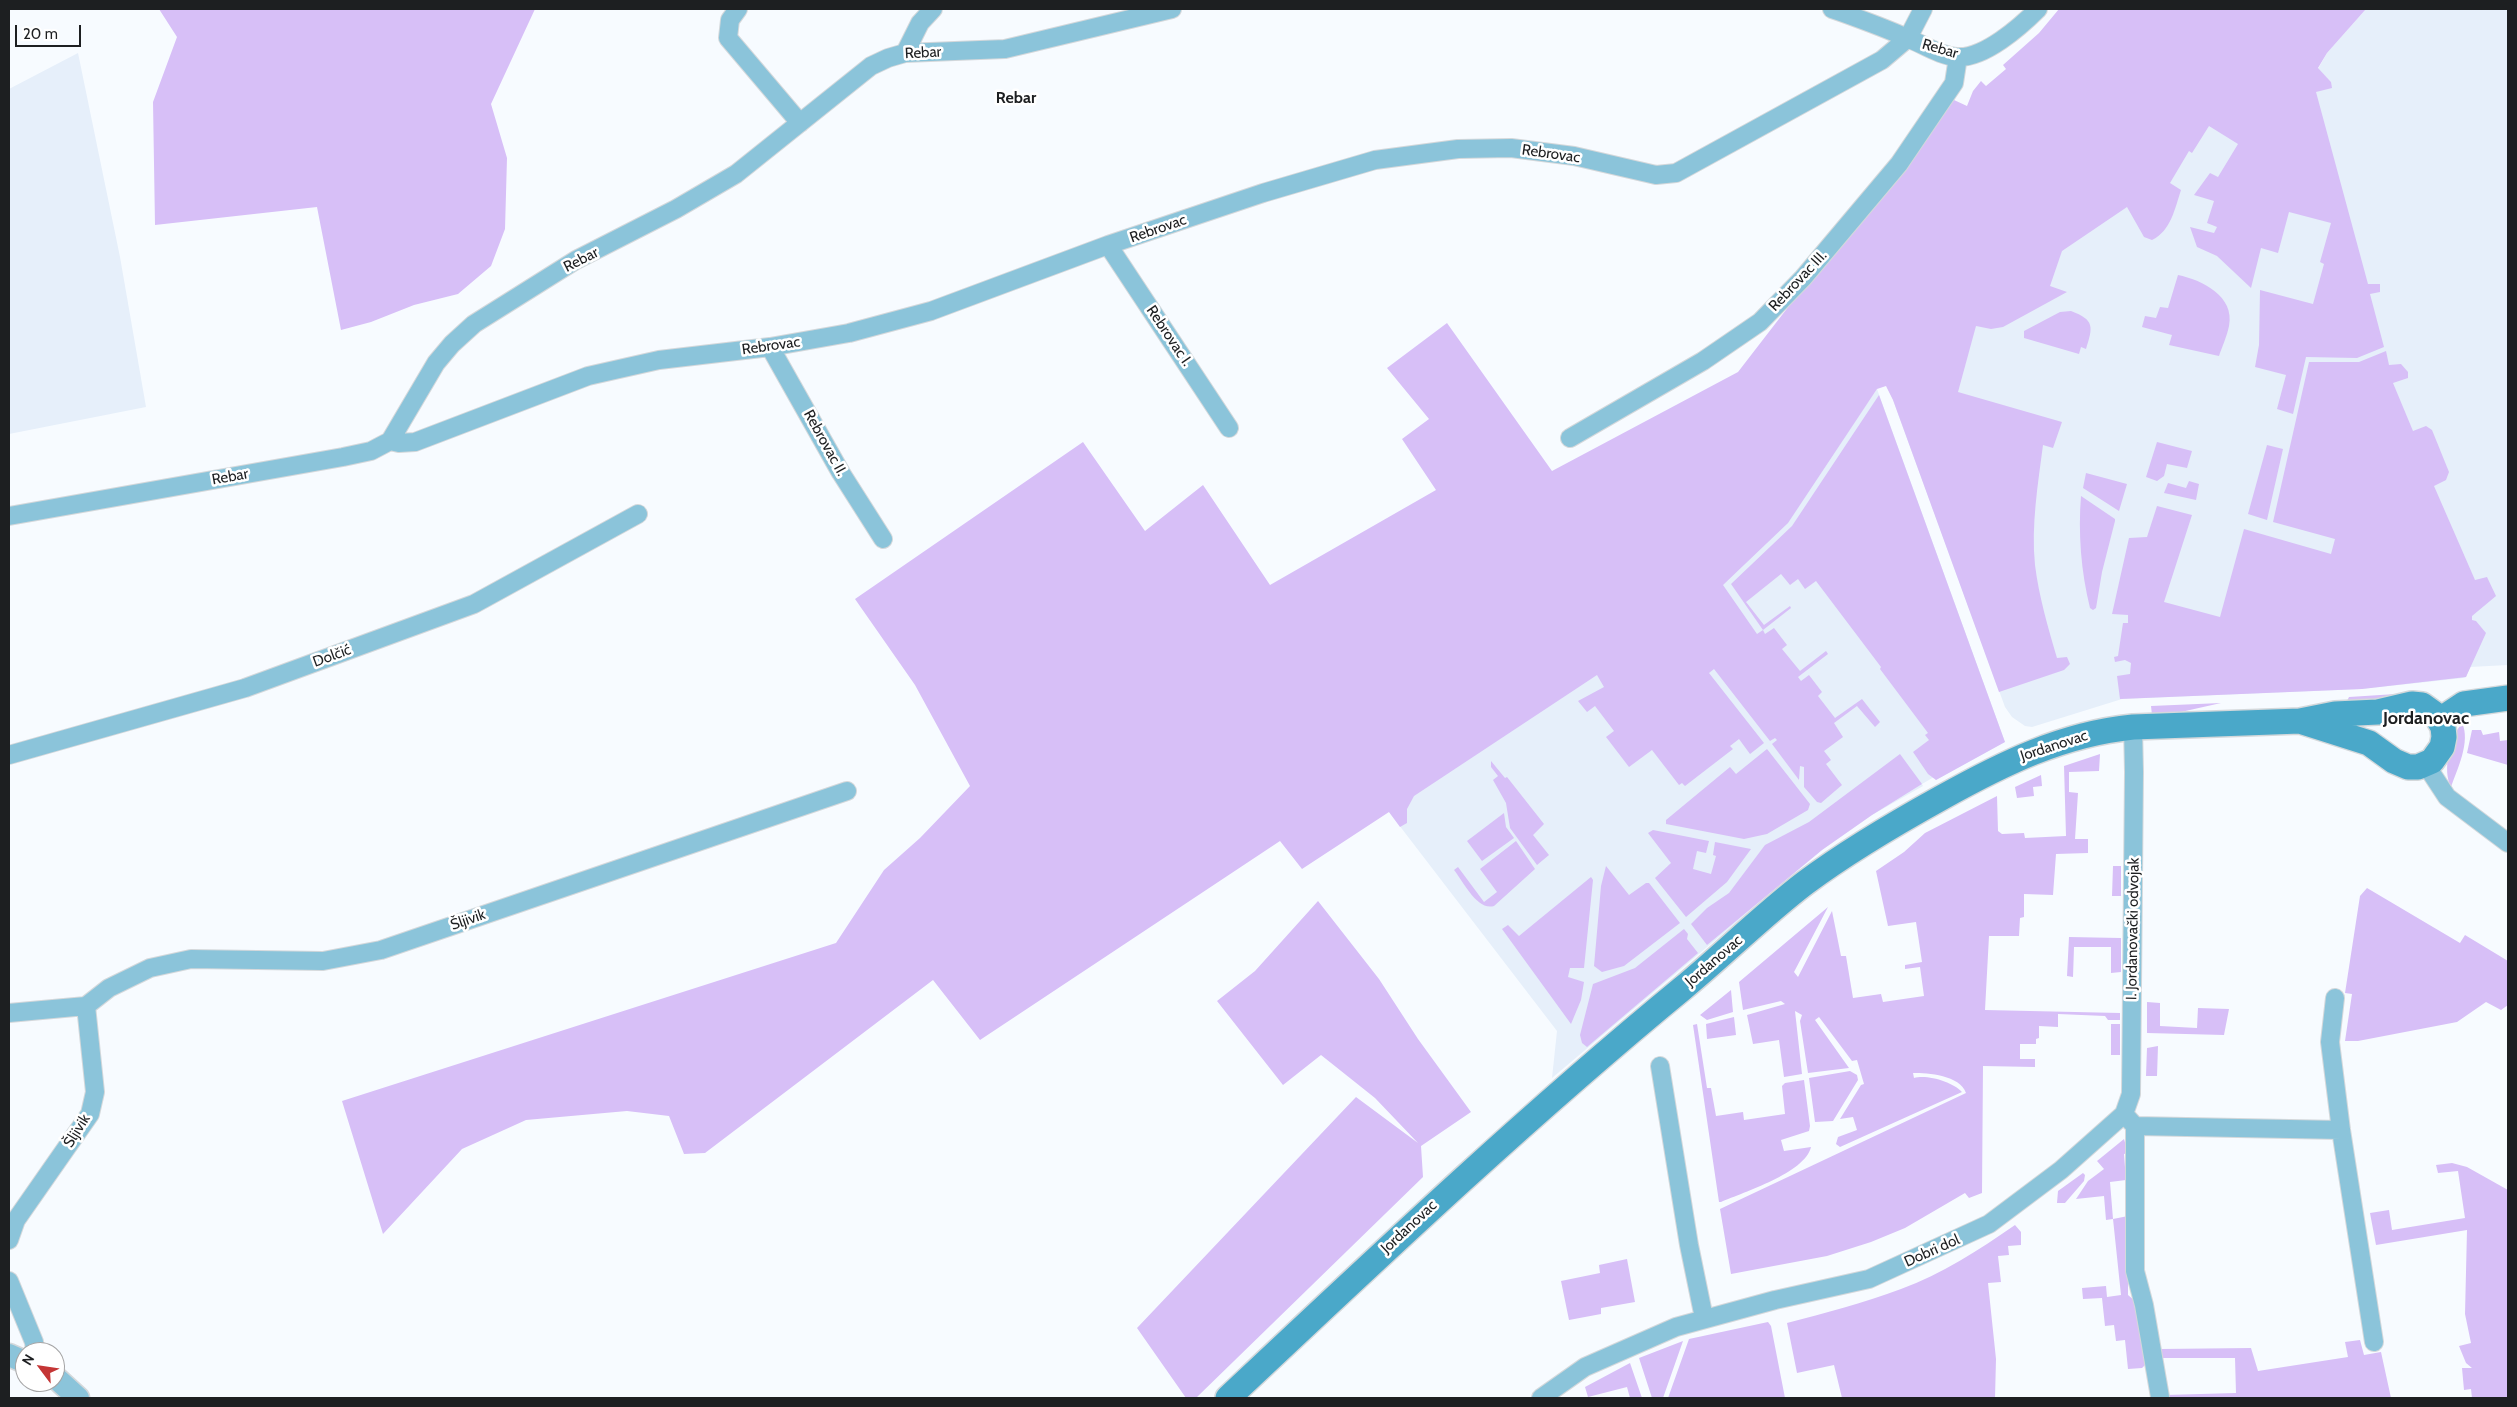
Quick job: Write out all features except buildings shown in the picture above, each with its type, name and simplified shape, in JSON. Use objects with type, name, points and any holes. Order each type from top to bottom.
[{"type":"main road","points":[[2440,720],[2464,704],[2508,698]]},
{"type":"main road","points":[[2412,704],[2431,710],[2440,720],[2444,737],[2438,755],[2426,765],[2408,767],[2398,764],[2369,743],[2300,721],[2335,714],[2378,712],[2412,704]]},
{"type":"main road","points":[[2389,758],[2381,739],[2382,729],[2386,719],[2396,708]]},
{"type":"main road","name":"Jordanovac","points":[[1228,1398],[1438,1200],[1551,1098],[1804,884],[1882,830],[2013,760],[2068,739],[2133,727],[2300,721]]},
{"type":"street","points":[[738,9],[730,20],[728,38],[800,123]]},
{"type":"street","points":[[905,52],[920,23],[933,9]]},
{"type":"street","name":"Rebar","points":[[9,516],[371,451],[390,440],[436,363],[452,344],[474,324],[576,260],[676,210],[736,174],[871,66],[905,52],[1005,49],[1172,9]]},
{"type":"street","name":"Rebar","points":[[1832,9],[1908,38],[1932,50],[1958,57],[1987,48],[2016,31],[2038,9]]},
{"type":"street","points":[[1908,38],[1923,9]]},
{"type":"street","name":"Rebrovac","points":[[390,440],[399,444],[415,442],[588,376],[659,360],[770,347],[849,333],[931,311],[1108,245],[1263,192],[1375,160],[1458,149],[1511,148],[1574,156],[1656,175],[1676,173],[1882,60],[1908,38]]},
{"type":"street","name":"Rebrovac III.","points":[[1570,438],[1703,361],[1760,322],[1803,278],[1900,164],[1954,83],[1958,57]]},
{"type":"street","name":"Rebrovac I.","points":[[1108,245],[1229,428]]},
{"type":"street","name":"Rebrovac II.","points":[[770,347],[841,473],[883,539]]},
{"type":"street","name":"Dolčić","points":[[9,755],[245,688],[474,604],[638,514]]},
{"type":"street","name":"I. Jordanovački odvojak","points":[[2133,727],[2130,1120],[2135,1271],[2144,1305],[2160,1397]]},
{"type":"street","points":[[2426,765],[2447,797],[2508,843]]},
{"type":"street","name":"Šljivik","points":[[9,1240],[16,1220],[90,1114],[94,1092],[86,1006],[110,988],[150,968],[192,959],[323,961],[381,950],[847,791]]},
{"type":"street","points":[[2335,998],[2330,1042],[2341,1130],[2374,1342]]},
{"type":"street","points":[[9,1013],[86,1006]]},
{"type":"street","points":[[1660,1066],[1689,1245],[1704,1318]]},
{"type":"street","points":[[2130,1120],[2341,1130]]},
{"type":"street","name":"Dobri dol","points":[[1541,1398],[1585,1366],[1676,1327],[1704,1318],[1869,1279],[1989,1224],[2130,1120]]},
{"type":"street","points":[[9,1281],[34,1342]]},
{"type":"street","points":[[65,1386],[78,1398]]},
{"type":"shaded area","points":[[159,9],[535,9],[491,104],[507,158],[505,229],[491,266],[458,294],[414,305],[371,322],[341,330],[317,207],[155,225],[153,102],[177,37]]},
{"type":"shaded area","points":[[2059,9],[2366,9],[2327,53],[2318,68],[2331,82],[2332,88],[2316,92],[2368,284],[2380,284],[2380,292],[2370,294],[2384,347],[2357,358],[2306,357],[2293,414],[2277,409],[2286,375],[2255,367],[2259,345],[2260,290],[2313,304],[2324,264],[2320,262],[2331,223],[2289,212],[2278,253],[2261,248],[2251,288],[2217,256],[2197,247],[2190,227],[2214,233],[2217,227],[2207,223],[2214,201],[2194,195],[2210,173],[2218,177],[2238,144],[2209,126],[2192,153],[2189,151],[2170,183],[2181,190],[2174,211],[2164,231],[2152,240],[2144,237],[2127,207],[2062,251],[2050,286],[2067,292],[2003,327],[1991,329],[1976,326],[1958,392],[2062,422],[2053,448],[2043,445],[2036,505],[2034,550],[2039,589],[2057,658],[2067,657],[2070,664],[2064,670],[1999,692],[1893,400],[1886,386],[1877,389],[1788,523],[1723,585],[1757,634],[1763,630],[1765,634],[1774,628],[1787,645],[1782,649],[1800,671],[1826,651],[1828,654],[1798,677],[1801,681],[1809,675],[1822,692],[1818,696],[1835,718],[1862,699],[1880,722],[1875,727],[1857,706],[1834,723],[1843,737],[1824,751],[1831,760],[1826,764],[1842,785],[1821,803],[1817,802],[1804,787],[1804,767],[1800,766],[1799,780],[1772,744],[1777,740],[1775,738],[1770,741],[1714,669],[1709,673],[1764,743],[1750,754],[1739,739],[1730,746],[1733,749],[1685,786],[1682,783],[1679,785],[1652,750],[1629,767],[1606,737],[1614,731],[1595,706],[1587,712],[1578,701],[1604,687],[1597,675],[1414,796],[1407,809],[1407,823],[1400,827],[1389,812],[1302,869],[1280,841],[980,1040],[933,980],[705,1153],[684,1154],[669,1116],[627,1111],[526,1120],[462,1149],[383,1234],[342,1101],[836,943],[884,870],[920,838],[970,786],[915,685],[855,599],[1083,442],[1145,531],[1203,485],[1270,585],[1436,490],[1402,439],[1429,419],[1387,368],[1447,323],[1552,471],[1738,372],[1941,109],[1954,100],[1967,106],[1973,91],[1981,81],[1986,86],[2006,69],[2003,65],[2039,33]]},
{"type":"shaded area","points":[[2366,9],[2508,9],[2508,665],[2470,667],[2466,677],[2463,678],[2362,689],[2122,699],[2032,727],[2025,726],[2012,717],[2005,707],[1893,400],[2200,118],[2310,95],[2331,82],[2318,69],[2327,53]]},
{"type":"shaded area","points":[[78,53],[120,257],[146,407],[9,434],[9,89]]},
{"type":"shaded area","points":[[2178,275],[2206,285],[2222,298],[2227,306],[2230,315],[2229,326],[2219,356],[2169,345],[2172,335],[2142,327],[2145,316],[2156,318],[2160,307],[2168,308]]},
{"type":"shaded area","points":[[2071,311],[2088,321],[2091,330],[2086,349],[2081,347],[2079,354],[2024,338],[2024,331],[2060,312]]},
{"type":"shaded area","points":[[2386,351],[2389,365],[2401,364],[2408,372],[2408,378],[2393,383],[2413,431],[2426,426],[2432,430],[2449,472],[2446,480],[2434,486],[2475,580],[2487,577],[2496,596],[2472,616],[2472,620],[2476,621],[2486,633],[2466,677],[2362,689],[2120,699],[2117,676],[2130,674],[2131,663],[2125,660],[2115,662],[2114,657],[2118,656],[2123,623],[2128,623],[2128,615],[2112,614],[2129,538],[2147,537],[2157,506],[2192,515],[2164,602],[2220,617],[2244,529],[2331,554],[2335,539],[2273,522],[2309,362],[2359,362]]},
{"type":"shaded area","points":[[1877,389],[2005,742],[1936,780],[1934,777],[1922,784],[1923,786],[1872,815],[1822,850],[1552,1078],[1557,1031],[1389,812],[1815,480]]},
{"type":"shaded area","points":[[1879,395],[2005,742],[1936,780],[1928,774],[1913,752],[1929,740],[1925,735],[1928,733],[1816,581],[1805,589],[1798,579],[1790,585],[1781,574],[1746,602],[1764,625],[1790,606],[1791,608],[1763,630],[1731,584],[1792,526]]},
{"type":"shaded area","points":[[2157,442],[2192,451],[2187,468],[2167,464],[2164,476],[2157,481],[2146,477]]},
{"type":"shaded area","points":[[2267,445],[2283,449],[2267,520],[2248,514]]},
{"type":"shaded area","points":[[2086,473],[2127,484],[2119,511],[2083,488]]},
{"type":"shaded area","points":[[2189,481],[2199,484],[2196,500],[2164,493],[2168,483],[2186,488]]},
{"type":"shaded area","points":[[2081,496],[2115,519],[2102,572],[2096,608],[2093,610],[2090,608],[2082,566],[2080,538]]},
{"type":"shaded area","points":[[2396,694],[2385,699],[2345,705],[2349,697]]},
{"type":"shaded area","points":[[2221,703],[2172,714],[2152,715],[2151,706]]},
{"type":"shaded area","points":[[2462,723],[2465,738],[2464,747],[2451,787],[2448,780],[2447,763],[2454,737]]},
{"type":"shaded area","points":[[2472,730],[2481,730],[2483,735],[2499,732],[2500,741],[2508,740],[2508,765],[2467,753]]},
{"type":"shaded area","points":[[1767,749],[1810,804],[1808,810],[1767,834],[1744,839],[1666,824],[1666,820],[1730,767],[1736,774]]},
{"type":"shaded area","points":[[1900,754],[1922,784],[1872,815],[1822,850],[1707,945],[1691,924],[1707,908],[1729,893],[1765,845],[1809,822]]},
{"type":"shaded area","points":[[2100,754],[2099,771],[2069,772],[2069,792],[2078,793],[2075,839],[2088,839],[2088,853],[2056,854],[2053,895],[2024,894],[2024,917],[2020,918],[2019,936],[1989,936],[1985,1010],[2120,1013],[2120,1020],[2108,1020],[2105,1016],[2058,1014],[2058,1027],[2039,1026],[2039,1038],[2036,1039],[2036,1044],[2020,1044],[2020,1059],[2035,1059],[2035,1067],[1983,1066],[1982,1193],[1969,1198],[1965,1193],[1905,1228],[1871,1242],[1827,1256],[1731,1274],[1720,1209],[1966,1093],[1963,1087],[1951,1079],[1943,1076],[1913,1073],[1914,1078],[1926,1077],[1940,1080],[1953,1085],[1962,1092],[1840,1147],[1836,1144],[1838,1137],[1857,1130],[1853,1117],[1840,1119],[1861,1085],[1864,1084],[1857,1060],[1852,1061],[1819,1017],[1815,1020],[1849,1068],[1808,1073],[1800,1021],[1802,1015],[1795,1011],[1802,1074],[1784,1077],[1779,1040],[1753,1044],[1747,1015],[1785,1004],[1781,1001],[1743,1010],[1739,982],[1828,907],[1794,972],[1798,977],[1832,911],[1841,956],[1846,956],[1853,998],[1881,994],[1883,1002],[1924,996],[1920,967],[1905,969],[1905,965],[1922,962],[1916,922],[1888,926],[1876,871],[1904,852],[1925,833],[1997,796],[1998,831],[2002,834],[2024,833],[2025,838],[2066,836],[2064,766]]},
{"type":"shaded area","points":[[1491,761],[1505,778],[1507,777],[1544,824],[1533,835],[1549,855],[1537,865],[1510,828],[1506,803],[1493,780],[1498,776],[1491,767]]},
{"type":"shaded area","points":[[2041,775],[2042,786],[2033,787],[2034,796],[2017,798],[2015,787]]},
{"type":"shaded area","points":[[1504,813],[1506,827],[1514,838],[1482,861],[1467,841]]},
{"type":"shaded area","points":[[1653,830],[1709,841],[1706,853],[1697,851],[1693,869],[1711,874],[1716,856],[1713,855],[1715,842],[1751,849],[1727,882],[1686,917],[1655,878],[1671,863],[1648,833]]},
{"type":"shaded area","points":[[1516,841],[1535,869],[1494,906],[1482,904],[1471,894],[1454,870],[1458,867],[1484,902],[1497,892],[1480,869]]},
{"type":"shaded area","points":[[1606,866],[1629,895],[1646,883],[1649,883],[1680,923],[1624,966],[1602,972],[1594,966],[1601,886]]},
{"type":"shaded area","points":[[2113,866],[2121,866],[2121,896],[2112,896]]},
{"type":"shaded area","points":[[1591,877],[1593,880],[1584,968],[1570,968],[1568,977],[1584,982],[1581,1000],[1571,1024],[1502,929],[1508,925],[1519,936]]},
{"type":"shaded area","points":[[2367,888],[2460,943],[2465,935],[2508,961],[2508,1005],[2501,1010],[2486,1002],[2457,1022],[2358,1041],[2345,1041],[2352,994],[2345,993],[2360,896]]},
{"type":"shaded area","points":[[1318,901],[1379,979],[1418,1039],[1471,1112],[1421,1146],[1423,1177],[1196,1398],[1186,1398],[1137,1328],[1356,1097],[1418,1143],[1375,1098],[1321,1055],[1283,1085],[1217,1001],[1255,971]]},
{"type":"shaded area","points":[[1684,929],[1688,934],[1687,939],[1698,953],[1587,1047],[1582,1043],[1580,1035],[1593,984],[1635,968]]},
{"type":"shaded area","points":[[2069,937],[2121,938],[2121,972],[2111,973],[2111,947],[2074,947],[2073,977],[2067,976]]},
{"type":"shaded area","points":[[1731,990],[1733,1012],[1707,1020],[1700,1015]]},
{"type":"shaded area","points":[[2147,1002],[2160,1003],[2160,1026],[2197,1028],[2198,1008],[2229,1009],[2224,1035],[2147,1033]]},
{"type":"shaded area","points":[[1734,1017],[1736,1035],[1707,1039],[1706,1024]]},
{"type":"shaded area","points":[[1697,1024],[1707,1088],[1711,1088],[1716,1116],[1743,1112],[1744,1120],[1785,1114],[1782,1086],[1785,1083],[1804,1080],[1809,1131],[1781,1140],[1784,1151],[1811,1147],[1806,1156],[1798,1165],[1786,1173],[1721,1202],[1719,1202],[1693,1025]]},
{"type":"shaded area","points":[[2111,1024],[2120,1024],[2120,1055],[2111,1055]]},
{"type":"shaded area","points":[[2158,1046],[2157,1076],[2146,1076],[2147,1048]]},
{"type":"shaded area","points":[[1850,1071],[1857,1075],[1858,1080],[1833,1121],[1815,1122],[1809,1078]]},
{"type":"shaded area","points":[[2124,1139],[2128,1153],[2124,1154],[2126,1180],[2110,1182],[2113,1219],[2106,1220],[2104,1196],[2076,1199],[2088,1181],[2104,1169],[2097,1161]]},
{"type":"shaded area","points":[[2452,1163],[2467,1167],[2508,1190],[2508,1398],[2472,1398],[2471,1389],[2464,1390],[2462,1368],[2472,1368],[2466,1363],[2459,1346],[2471,1343],[2465,1314],[2467,1230],[2376,1245],[2370,1213],[2389,1210],[2392,1230],[2465,1218],[2458,1171],[2438,1173],[2436,1165]]},
{"type":"shaded area","points":[[2083,1173],[2085,1175],[2084,1181],[2065,1203],[2057,1203],[2058,1191]]},
{"type":"shaded area","points":[[2128,1216],[2128,1295],[2135,1301],[2147,1363],[2142,1368],[2128,1369],[2125,1340],[2116,1341],[2114,1325],[2105,1326],[2102,1298],[2083,1299],[2082,1288],[2106,1286],[2107,1297],[2121,1295],[2113,1219]]},
{"type":"shaded area","points":[[2015,1225],[2021,1232],[2021,1245],[2008,1246],[2009,1255],[1998,1256],[2001,1282],[1988,1283],[1996,1359],[1995,1398],[1842,1398],[1834,1365],[1797,1373],[1787,1323],[1859,1303],[1916,1283],[1960,1261]]},
{"type":"shaded area","points":[[1627,1259],[1635,1302],[1601,1308],[1601,1314],[1569,1320],[1561,1281],[1600,1273],[1599,1265]]},
{"type":"shaded area","points":[[1768,1322],[1771,1326],[1785,1398],[1668,1398],[1689,1339]]},
{"type":"shaded area","points":[[2360,1340],[2364,1355],[2381,1352],[2391,1398],[2166,1398],[2165,1395],[2236,1393],[2235,1358],[2161,1358],[2160,1349],[2251,1348],[2258,1371],[2348,1357],[2345,1342]]},
{"type":"shaded area","points":[[1683,1341],[1663,1398],[1652,1398],[1639,1358]]},
{"type":"shaded area","points":[[1630,1363],[1642,1398],[1630,1398],[1627,1387],[1588,1397],[1585,1387]]},
{"type":"district","name":"Rebar","points":[[1016,98]]},
{"type":"district","name":"Jordanovac","points":[[2426,719]]}]
